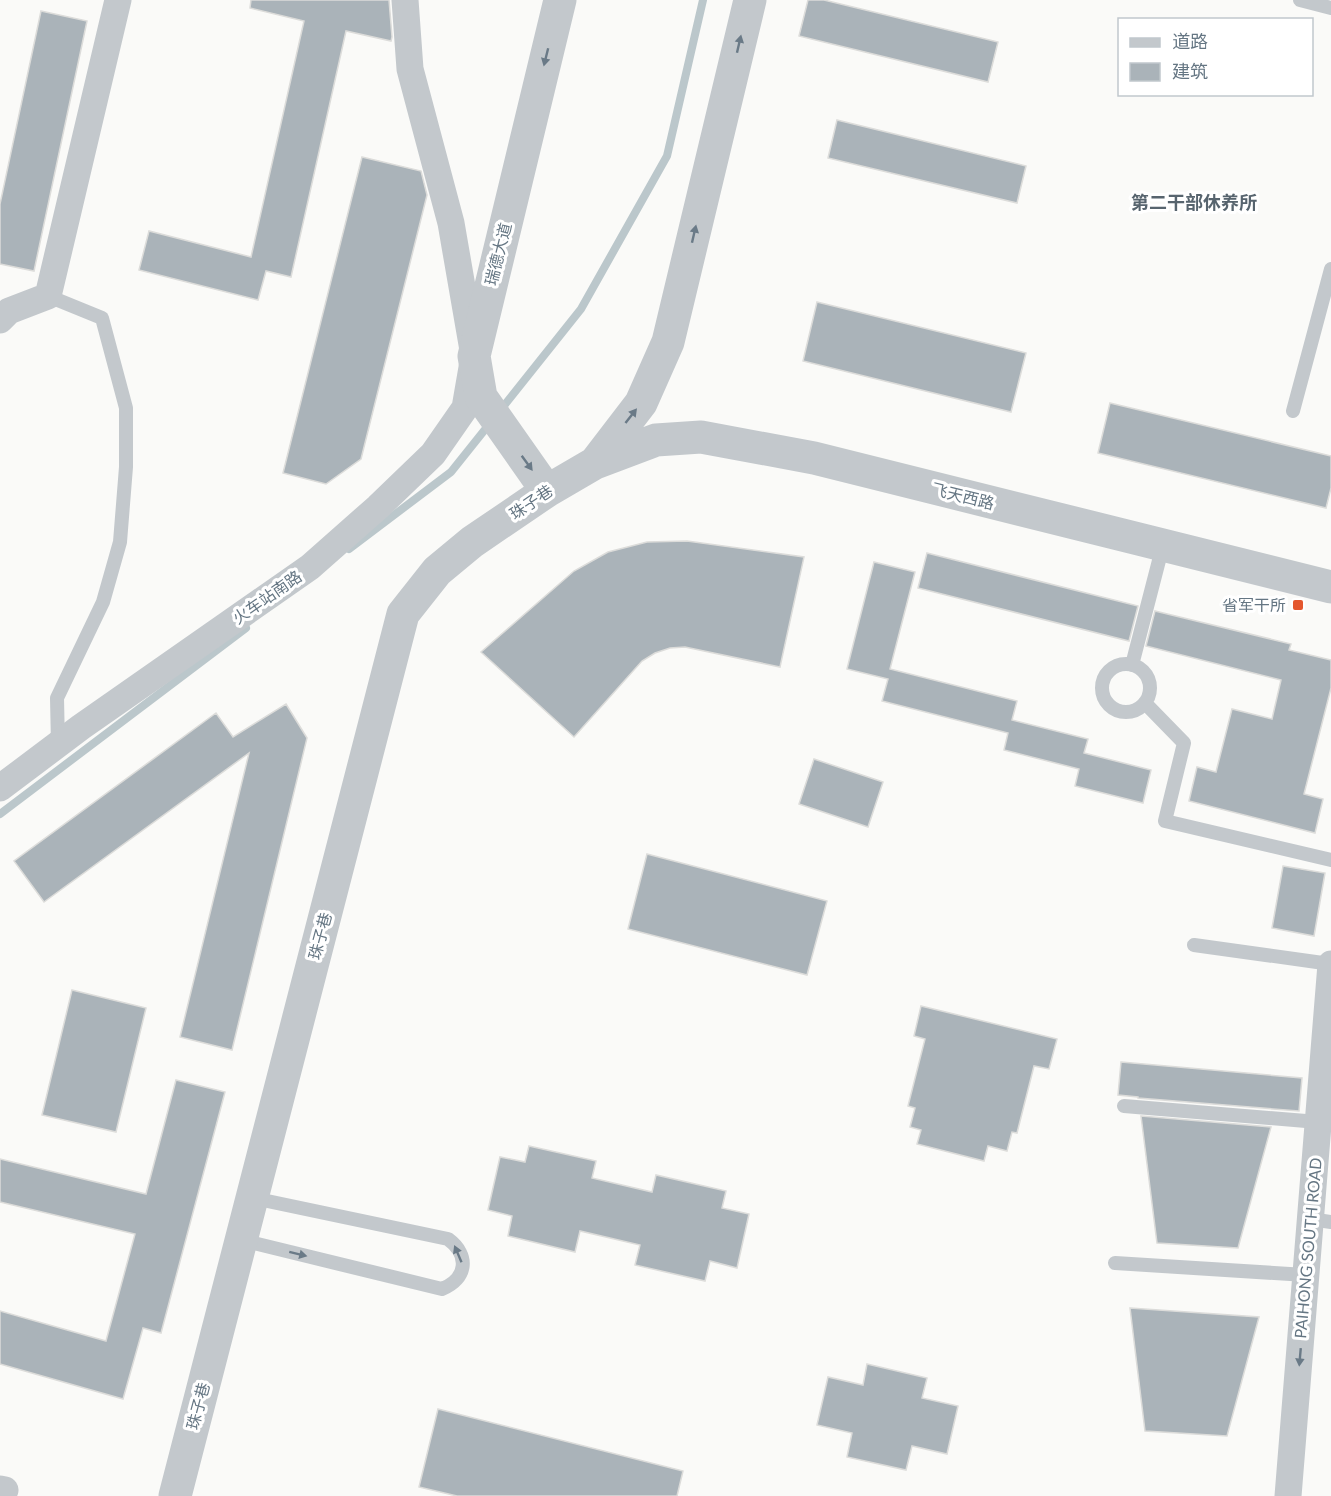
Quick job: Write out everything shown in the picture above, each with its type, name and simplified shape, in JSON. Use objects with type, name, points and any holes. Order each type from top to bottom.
[{"type":"street","points":[[0,320],[9,311],[48,296],[118,0]]},
{"type":"street","name":"火车站南路","points":[[0,788],[309,567],[378,507],[433,454],[465,408],[474,357],[451,223],[410,69],[405,0]]},
{"type":"street","name":"瑞德大道","points":[[547,491],[481,397],[474,357],[560,0]]},
{"type":"street","points":[[595,463],[641,403],[668,342],[750,0]]},
{"type":"street","name":"飞天西路","points":[[595,463],[656,440],[701,437],[814,458],[1331,587]]},
{"type":"street","name":"珠子巷","points":[[175,1496],[403,614],[437,571],[472,542],[547,491],[595,463]]},
{"type":"street","name":"PAIHONG SOUTH ROAD","points":[[1288,1496],[1306,1275],[1321,1220],[1318,1122],[1327,1076],[1331,964]]},
{"type":"lane","points":[[1302,0],[1331,8]]},
{"type":"lane","points":[[1293,411],[1326,309],[1331,269]]},
{"type":"lane","points":[[48,296],[102,318],[126,408],[126,467],[120,542],[103,602],[57,698],[58,745]]},
{"type":"lane","points":[[1132,665],[1163,545]]},
{"type":"lane","points":[[1123,664],[1132,665],[1141,669],[1147,676],[1150,685],[1149,694],[1145,703],[1138,709],[1129,712],[1120,711],[1105,700],[1102,691],[1103,682],[1107,673],[1114,667],[1123,664]]},
{"type":"lane","points":[[1145,703],[1184,743],[1165,821],[1331,860]]},
{"type":"lane","points":[[1194,945],[1331,964]]},
{"type":"lane","points":[[1124,1106],[1318,1122]]},
{"type":"lane","points":[[241,1240],[442,1289],[459,1278],[462,1269],[463,1260],[460,1252],[448,1239],[252,1197]]},
{"type":"lane","points":[[1115,1263],[1306,1275]]},
{"type":"building","points":[[251,0],[389,0],[392,37],[391,41],[346,31],[291,277],[266,271],[258,300],[139,270],[149,231],[251,257],[304,21],[250,8]]},
{"type":"building","points":[[808,0],[824,0],[998,42],[988,82],[799,36]]},
{"type":"building","points":[[41,11],[87,21],[34,271],[0,264],[0,204]]},
{"type":"building","points":[[837,120],[1026,166],[1017,203],[828,158]]},
{"type":"building","points":[[362,157],[421,171],[427,195],[361,459],[326,484],[283,473]]},
{"type":"building","points":[[817,302],[1026,353],[1011,412],[803,361]]},
{"type":"building","points":[[1110,403],[1331,456],[1331,488],[1326,508],[1098,453]]},
{"type":"building","points":[[687,541],[804,557],[780,667],[685,647],[670,648],[655,653],[642,661],[574,737],[481,652],[574,571],[608,552],[647,542]]},
{"type":"building","points":[[927,553],[1138,606],[1129,641],[918,588]]},
{"type":"building","points":[[874,562],[915,572],[890,669],[1017,701],[1012,720],[1088,739],[1084,753],[1151,770],[1143,803],[1075,786],[1079,769],[1004,750],[1008,733],[882,701],[888,679],[847,669]]},
{"type":"building","points":[[1155,611],[1291,644],[1289,650],[1331,660],[1331,688],[1304,794],[1323,799],[1315,833],[1189,801],[1197,767],[1216,772],[1232,709],[1272,719],[1281,680],[1146,646]]},
{"type":"building","points":[[286,704],[307,738],[232,1050],[180,1037],[249,753],[44,902],[14,861],[216,713],[233,737]]},
{"type":"building","points":[[814,759],[883,782],[868,827],[799,804]]},
{"type":"building","points":[[647,854],[827,901],[807,975],[628,929]]},
{"type":"building","points":[[1283,866],[1325,873],[1314,936],[1272,928]]},
{"type":"building","points":[[72,990],[146,1008],[116,1132],[42,1115]]},
{"type":"building","points":[[921,1006],[1057,1039],[1049,1069],[1034,1066],[1017,1133],[1012,1132],[1007,1151],[988,1146],[984,1161],[917,1144],[921,1130],[910,1127],[915,1108],[908,1106],[925,1039],[914,1036]]},
{"type":"building","points":[[1121,1062],[1302,1078],[1299,1111],[1118,1095]]},
{"type":"building","points":[[176,1080],[225,1092],[161,1333],[143,1328],[123,1399],[0,1364],[0,1311],[106,1341],[135,1234],[0,1202],[0,1159],[146,1194]]},
{"type":"building","points":[[1141,1116],[1271,1127],[1238,1248],[1157,1243]]},
{"type":"building","points":[[529,1146],[596,1161],[592,1178],[652,1192],[656,1175],[726,1191],[722,1208],[749,1214],[737,1268],[710,1261],[705,1281],[635,1265],[640,1245],[580,1231],[575,1252],[508,1236],[512,1216],[488,1210],[500,1157],[525,1162]]},
{"type":"building","points":[[1130,1308],[1259,1317],[1227,1436],[1145,1431]]},
{"type":"building","points":[[867,1364],[927,1378],[922,1398],[958,1406],[947,1454],[912,1446],[906,1470],[847,1457],[852,1433],[817,1425],[828,1377],[863,1385]]},
{"type":"building","points":[[438,1409],[683,1471],[677,1496],[457,1496],[419,1487]]},
{"type":"waterway","points":[[499,412],[581,309],[667,156],[703,0]]},
{"type":"waterway","points":[[349,549],[451,472],[491,422]]},
{"type":"waterway","points":[[0,814],[246,628]]},
{"type":"place","name":"省军干所","points":[[1298,605]]},
{"type":"district","name":"第二干部休养所","points":[[1194,203]]}]
